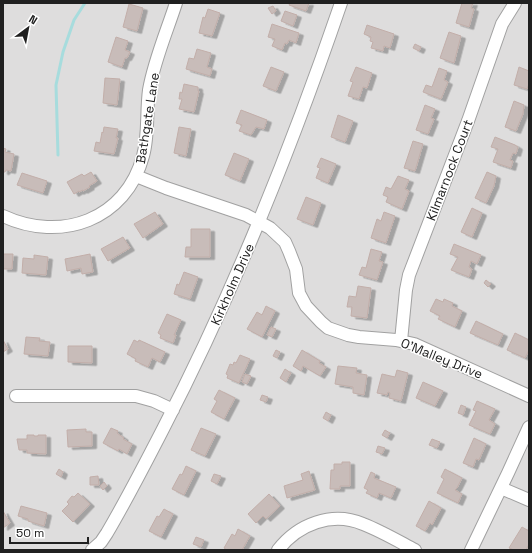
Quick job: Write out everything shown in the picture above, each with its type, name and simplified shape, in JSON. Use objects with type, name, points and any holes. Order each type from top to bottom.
[{"type":"street","name":"Bathgate Lane","points":[[3,216],[26,225],[56,228],[70,226],[85,222],[106,211],[125,194],[134,182],[143,156],[146,143],[149,89],[176,3]]},
{"type":"street","name":"Kirkholm Drive","points":[[92,550],[101,542],[119,512],[199,357],[259,223],[292,141],[341,3]]},
{"type":"street","name":"Kilmarnock Court","points":[[401,341],[409,275],[468,121],[502,24],[515,3]]},
{"type":"street","name":"O'Malley Drive","points":[[136,176],[166,188],[246,215],[270,228],[285,242],[294,264],[299,293],[306,306],[328,328],[348,335],[401,341],[414,344],[529,396]]},
{"type":"street","points":[[16,396],[136,396],[154,401],[172,410]]},
{"type":"street","points":[[471,550],[529,427]]},
{"type":"street","points":[[501,488],[529,500]]},
{"type":"street","points":[[278,550],[293,534],[311,524],[320,521],[342,519],[362,524],[415,550]]},
{"type":"shaded area","points":[[3,3],[529,3],[529,550],[3,550]]},
{"type":"building","points":[[290,3],[309,3],[306,11],[289,5]]},
{"type":"building","points":[[462,3],[473,3],[471,8],[474,9],[469,27],[456,23]]},
{"type":"building","points":[[129,4],[143,8],[137,31],[123,27]]},
{"type":"building","points":[[273,6],[276,11],[272,14],[268,8]]},
{"type":"building","points":[[208,9],[220,13],[212,36],[199,33],[203,17],[205,18]]},
{"type":"building","points":[[285,11],[297,15],[293,26],[281,21]]},
{"type":"building","points":[[272,24],[299,33],[296,43],[289,40],[287,44],[285,43],[282,50],[272,46],[275,39],[268,37]]},
{"type":"building","points":[[367,25],[394,34],[390,48],[384,46],[383,51],[371,48],[373,42],[370,41],[371,37],[364,34]]},
{"type":"building","points":[[449,32],[461,36],[454,63],[440,58]]},
{"type":"building","points":[[116,37],[128,41],[125,50],[130,52],[127,58],[125,58],[122,67],[108,62]]},
{"type":"building","points":[[415,44],[421,47],[419,51],[413,48]]},
{"type":"building","points":[[197,49],[211,53],[207,67],[212,69],[210,76],[186,69],[189,58],[194,59]]},
{"type":"building","points":[[271,67],[284,72],[276,91],[263,86]]},
{"type":"building","points":[[356,67],[372,73],[367,88],[363,87],[359,99],[348,96],[353,82],[350,81]]},
{"type":"building","points":[[519,67],[529,71],[529,84],[527,89],[514,85]]},
{"type":"building","points":[[439,68],[447,71],[444,80],[448,82],[441,99],[423,92],[426,85],[432,87]]},
{"type":"building","points":[[105,78],[120,79],[117,105],[103,103]]},
{"type":"building","points":[[184,84],[198,87],[199,91],[194,112],[179,109],[182,99],[179,99],[180,92],[182,93]]},
{"type":"building","points":[[514,101],[524,105],[523,114],[516,131],[505,127]]},
{"type":"building","points":[[425,105],[435,109],[431,118],[434,119],[428,134],[416,130]]},
{"type":"building","points":[[241,110],[267,120],[264,129],[256,127],[251,135],[239,131],[242,125],[236,123]]},
{"type":"building","points":[[338,115],[353,121],[345,142],[331,137]]},
{"type":"building","points":[[104,127],[118,129],[116,138],[118,138],[114,154],[94,151],[96,142],[100,143]]},
{"type":"building","points":[[179,127],[191,129],[186,156],[174,153]]},
{"type":"building","points":[[495,137],[518,147],[516,154],[513,153],[510,160],[513,161],[511,168],[493,162],[498,149],[491,147]]},
{"type":"building","points":[[413,141],[423,144],[415,171],[404,168]]},
{"type":"building","points":[[3,148],[6,149],[5,152],[14,154],[11,171],[6,170],[3,172]]},
{"type":"building","points":[[234,153],[249,159],[240,181],[225,175]]},
{"type":"building","points":[[321,158],[336,164],[328,183],[316,178],[320,168],[317,167]]},
{"type":"building","points":[[91,172],[97,181],[83,191],[79,191],[74,194],[67,182],[82,174],[84,176]]},
{"type":"building","points":[[487,172],[496,176],[494,186],[486,203],[475,198]]},
{"type":"building","points":[[22,173],[47,181],[43,193],[17,185]]},
{"type":"building","points":[[398,176],[409,180],[405,189],[409,191],[402,209],[386,202],[388,197],[383,195],[386,187],[391,189]]},
{"type":"building","points":[[306,197],[321,203],[313,225],[297,219]]},
{"type":"building","points":[[472,208],[482,213],[472,237],[461,232]]},
{"type":"building","points":[[155,212],[163,224],[143,238],[134,224]]},
{"type":"building","points":[[384,212],[395,216],[386,243],[371,238],[377,219],[381,221]]},
{"type":"building","points":[[191,229],[210,229],[210,257],[185,257],[186,247],[191,247]]},
{"type":"building","points":[[123,237],[130,248],[108,261],[101,249]]},
{"type":"building","points":[[454,244],[481,255],[477,264],[471,261],[469,267],[472,269],[469,277],[451,270],[458,257],[450,254]]},
{"type":"building","points":[[371,249],[382,252],[379,261],[383,262],[377,280],[359,275],[362,267],[366,268]]},
{"type":"building","points":[[3,254],[13,254],[12,269],[3,269]]},
{"type":"building","points":[[90,254],[93,272],[82,274],[81,268],[67,271],[65,259]]},
{"type":"building","points":[[34,255],[48,257],[46,275],[22,273],[23,258],[34,259]]},
{"type":"building","points":[[184,272],[198,277],[190,299],[174,294],[177,284],[179,285]]},
{"type":"building","points":[[486,280],[491,284],[488,287],[484,283]]},
{"type":"building","points":[[358,286],[371,288],[367,318],[351,316],[352,307],[347,307],[349,296],[356,297]]},
{"type":"building","points":[[436,299],[443,302],[444,299],[453,303],[452,306],[462,311],[455,327],[438,319],[440,316],[430,311]]},
{"type":"building","points":[[266,306],[275,311],[262,337],[247,329],[257,312],[262,315]]},
{"type":"building","points":[[167,314],[181,320],[174,335],[176,335],[173,343],[160,338],[161,335],[158,333]]},
{"type":"building","points":[[476,321],[503,334],[498,345],[470,333]]},
{"type":"building","points":[[271,327],[276,329],[272,337],[267,335]]},
{"type":"building","points":[[515,333],[529,340],[529,350],[525,358],[507,350]]},
{"type":"building","points":[[26,337],[40,338],[39,341],[50,342],[48,356],[24,354]]},
{"type":"building","points":[[3,340],[8,349],[3,352]]},
{"type":"building","points":[[134,340],[138,342],[139,340],[165,352],[160,362],[152,358],[148,367],[135,361],[136,359],[127,354]]},
{"type":"building","points":[[68,346],[92,346],[92,363],[68,362]]},
{"type":"building","points":[[276,350],[280,352],[277,358],[273,356]]},
{"type":"building","points":[[302,350],[320,361],[319,363],[326,367],[320,376],[303,366],[301,371],[293,366]]},
{"type":"building","points":[[240,355],[250,359],[239,383],[227,378],[228,375],[226,374],[230,364],[233,365],[234,362],[236,363]]},
{"type":"building","points":[[338,366],[357,368],[356,373],[367,375],[364,395],[353,393],[353,387],[335,384]]},
{"type":"building","points":[[285,369],[291,373],[286,382],[280,378]]},
{"type":"building","points":[[397,370],[408,373],[401,401],[389,398],[390,393],[388,392],[387,395],[377,393],[382,374],[395,377]]},
{"type":"building","points":[[245,374],[251,376],[247,384],[242,382]]},
{"type":"building","points":[[423,382],[443,391],[435,406],[416,398]]},
{"type":"building","points":[[219,390],[235,398],[224,419],[211,412],[217,401],[214,399]]},
{"type":"building","points":[[262,395],[268,397],[266,402],[260,400]]},
{"type":"building","points":[[477,401],[495,409],[489,420],[495,424],[490,434],[469,425],[476,411],[473,410]]},
{"type":"building","points":[[461,405],[466,407],[463,415],[458,413]]},
{"type":"building","points":[[326,412],[331,415],[328,421],[323,418]]},
{"type":"building","points":[[111,428],[118,431],[117,433],[124,438],[123,439],[132,444],[127,454],[119,449],[118,451],[103,443]]},
{"type":"building","points":[[201,428],[216,434],[205,456],[191,450]]},
{"type":"building","points":[[86,429],[86,432],[92,432],[92,446],[68,447],[67,430]]},
{"type":"building","points":[[385,430],[390,433],[387,438],[382,435]]},
{"type":"building","points":[[27,435],[46,435],[46,454],[27,453],[27,450],[19,450],[17,439],[27,439]]},
{"type":"building","points":[[474,438],[486,444],[479,460],[476,459],[473,467],[463,463]]},
{"type":"building","points":[[432,439],[440,442],[437,448],[429,445]]},
{"type":"building","points":[[378,446],[385,448],[382,454],[376,452]]},
{"type":"building","points":[[342,462],[350,462],[350,486],[340,486],[340,489],[330,489],[331,470],[334,470],[334,464],[342,464]]},
{"type":"building","points":[[186,466],[196,471],[184,495],[172,489],[180,474],[182,475]]},
{"type":"building","points":[[59,469],[63,472],[61,477],[56,474]]},
{"type":"building","points":[[445,469],[462,478],[455,490],[462,494],[458,503],[437,493],[444,479],[441,477]]},
{"type":"building","points":[[309,471],[315,490],[287,498],[284,486],[303,480],[301,474]]},
{"type":"building","points":[[371,472],[375,474],[374,478],[396,487],[391,498],[379,493],[377,498],[366,493],[368,490],[364,488]]},
{"type":"building","points":[[214,474],[221,476],[217,484],[211,481]]},
{"type":"building","points":[[98,476],[99,485],[90,485],[90,477]]},
{"type":"building","points":[[104,482],[107,486],[103,490],[100,486]]},
{"type":"building","points":[[78,493],[90,504],[73,522],[62,511],[69,504],[67,502],[72,496],[74,497]]},
{"type":"building","points":[[269,494],[280,506],[266,519],[263,516],[256,523],[248,514]]},
{"type":"building","points":[[429,501],[441,508],[432,525],[430,523],[425,531],[416,526]]},
{"type":"building","points":[[21,506],[47,513],[44,526],[18,516]]},
{"type":"building","points":[[164,509],[173,514],[161,537],[149,531],[157,516],[159,517]]},
{"type":"building","points":[[3,511],[10,523],[3,528]]},
{"type":"building","points":[[522,527],[529,531],[529,544],[526,550],[514,550],[509,548]]},
{"type":"building","points":[[238,529],[250,536],[242,550],[227,550],[224,548],[232,534],[235,536]]},
{"type":"building","points":[[196,537],[204,540],[201,547],[193,544]]},
{"type":"waterway","points":[[58,155],[56,85],[63,52],[74,20],[85,3]]}]
